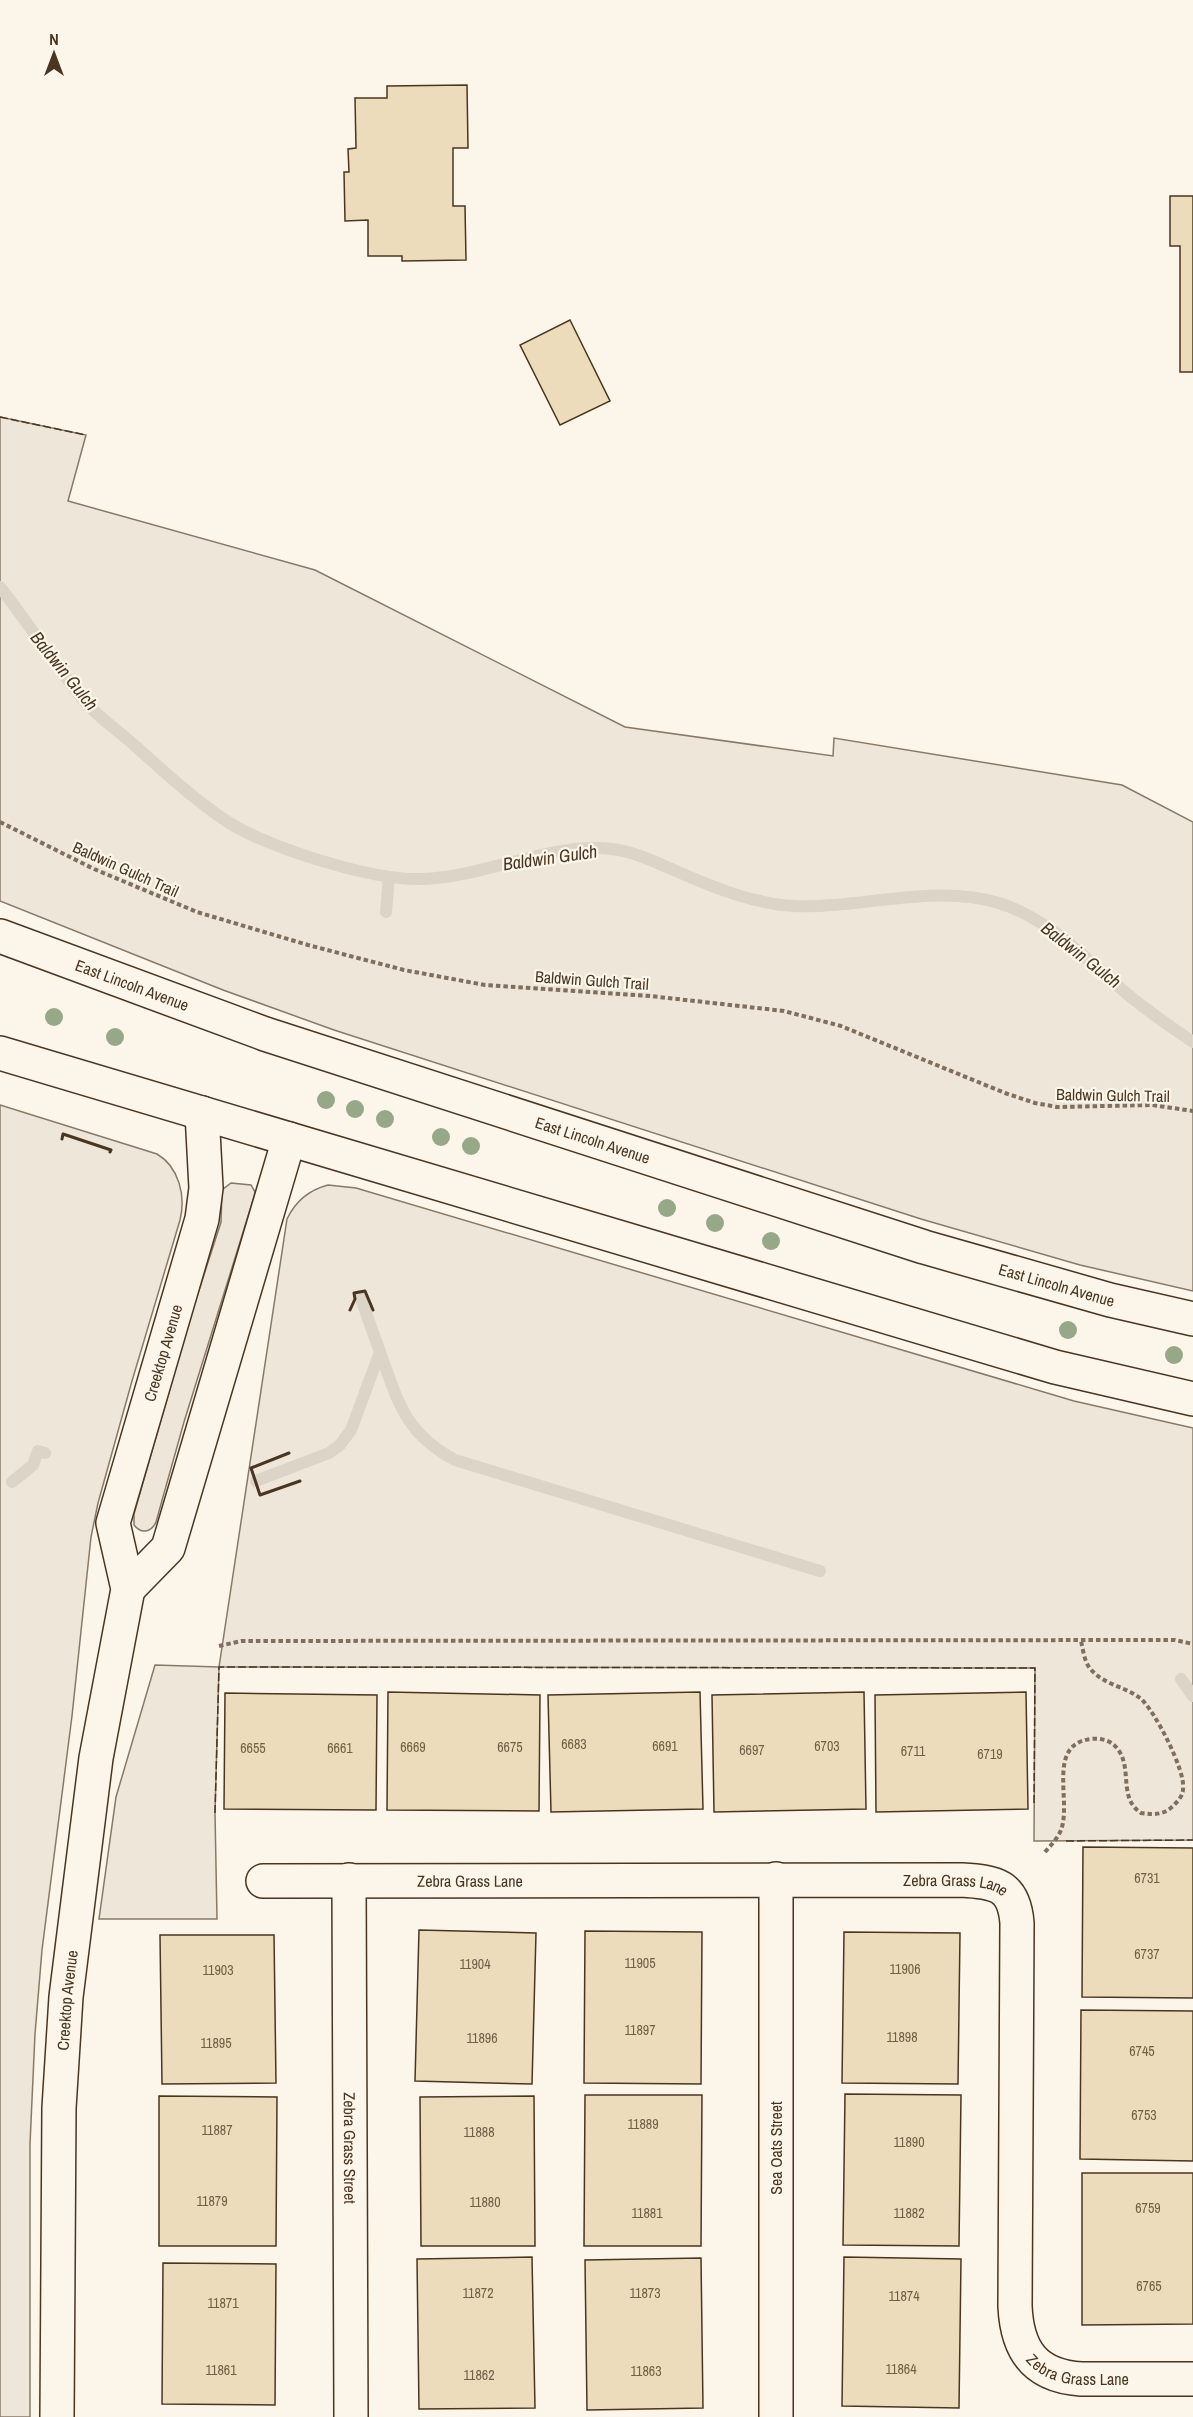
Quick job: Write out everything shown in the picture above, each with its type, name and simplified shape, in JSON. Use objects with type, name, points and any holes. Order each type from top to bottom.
[{"type":"street","name":"East Lincoln Avenue","points":[[0,936],[265,1034],[924,1247],[1110,1300],[1193,1319]]},
{"type":"street","points":[[0,1053],[1055,1367],[1193,1399]]},
{"type":"street","name":"Creektop Avenue","points":[[57,2417],[59,2108],[66,1997],[96,1758],[128,1589],[113,1523],[202,1219],[206,1188],[202,1113]]},
{"type":"street","points":[[128,1589],[168,1548],[289,1139]]},
{"type":"street","name":"Zebra Grass Lane","points":[[263,1881],[776,1879],[990,1882],[1008,1892],[1016,1910],[1017,1923],[1015,2306],[1017,2330],[1023,2348],[1041,2368],[1065,2377],[1193,2379]]},
{"type":"street","name":"Sea Oats Street","points":[[776,1879],[776,2417]]},
{"type":"street","name":"Zebra Grass Street","points":[[349,1880],[351,2417]]},
{"type":"path","name":"Baldwin Gulch Trail","points":[[0,822],[94,869],[197,912],[300,943],[404,970],[485,985],[629,994],[784,1011],[841,1026],[1035,1103],[1057,1107],[1152,1105],[1193,1111]]},
{"type":"path","points":[[219,1646],[241,1641],[1175,1640],[1193,1644]]},
{"type":"path","points":[[1045,1852],[1061,1831],[1064,1812],[1065,1761],[1071,1747],[1077,1743],[1100,1739],[1118,1748],[1124,1765],[1127,1798],[1141,1813],[1158,1815],[1168,1811],[1181,1797],[1184,1789],[1178,1764],[1152,1712],[1140,1698],[1093,1672],[1087,1663],[1082,1641]]},
{"type":"shaded area","points":[[0,417],[86,435],[68,501],[315,570],[625,727],[833,756],[834,738],[1122,785],[1193,822],[1193,1291],[1080,1265],[921,1219],[334,1030],[223,990],[0,901]]},
{"type":"shaded area","points":[[0,1105],[157,1154],[171,1166],[176,1174],[182,1201],[180,1220],[132,1381],[98,1503],[91,1537],[72,1716],[42,1950],[35,2034],[30,2144],[30,2417],[0,2417]]},
{"type":"shaded area","points":[[231,1183],[251,1185],[255,1192],[254,1197],[184,1422],[156,1522],[149,1530],[143,1531],[134,1525],[134,1514],[191,1315],[221,1222],[222,1190]]},
{"type":"shaded area","points":[[328,1185],[356,1188],[1074,1401],[1193,1428],[1193,1840],[1034,1841],[1035,1668],[219,1667],[287,1219],[304,1197]]},
{"type":"shaded area","points":[[155,1665],[219,1667],[215,1813],[217,1919],[99,1919],[116,1797]]},
{"type":"building","points":[[467,85],[468,148],[453,148],[453,206],[465,206],[466,260],[402,261],[402,256],[368,256],[368,220],[345,221],[344,172],[349,172],[348,149],[356,148],[355,98],[387,98],[387,86]]},
{"type":"building","points":[[1170,196],[1193,196],[1193,372],[1180,372],[1180,246],[1170,246]]},
{"type":"building","points":[[570,320],[610,401],[560,425],[520,345]]},
{"type":"building","points":[[388,1692],[540,1695],[539,1811],[387,1810]]},
{"type":"building","points":[[700,1692],[703,1809],[551,1812],[548,1695]]},
{"type":"building","points":[[864,1692],[866,1809],[714,1812],[712,1695]]},
{"type":"building","points":[[1026,1692],[1028,1809],[876,1812],[875,1695]]},
{"type":"building","points":[[225,1693],[377,1695],[376,1810],[224,1809]]},
{"type":"building","points":[[1083,1847],[1193,1848],[1193,1998],[1082,1997]]},
{"type":"building","points":[[419,1930],[536,1933],[532,2084],[415,2081]]},
{"type":"building","points":[[585,1931],[702,1932],[701,2084],[584,2083]]},
{"type":"building","points":[[844,1932],[960,1933],[958,2084],[842,2083]]},
{"type":"building","points":[[160,1935],[274,1935],[276,2083],[162,2084]]},
{"type":"building","points":[[1081,2010],[1193,2011],[1193,2161],[1080,2159]]},
{"type":"building","points":[[845,2094],[961,2095],[959,2246],[843,2245]]},
{"type":"building","points":[[585,2095],[702,2095],[701,2246],[584,2246]]},
{"type":"building","points":[[159,2096],[277,2097],[276,2246],[159,2246]]},
{"type":"building","points":[[534,2096],[535,2246],[421,2246],[420,2097]]},
{"type":"building","points":[[1082,2173],[1193,2173],[1193,2324],[1082,2325]]},
{"type":"building","points":[[532,2257],[535,2408],[419,2409],[417,2259]]},
{"type":"building","points":[[844,2257],[961,2259],[959,2408],[842,2406]]},
{"type":"building","points":[[701,2258],[703,2408],[587,2410],[585,2260]]},
{"type":"building","points":[[163,2263],[276,2264],[275,2405],[162,2404]]},
{"type":"waterway","name":"Baldwin Gulch","points":[[0,587],[71,684],[99,716],[222,818],[240,829],[290,851],[376,874],[423,879],[446,877],[565,850],[612,849],[639,856],[737,895],[780,905],[819,906],[949,895],[999,903],[1018,910],[1053,931],[1132,998],[1193,1042]]},
{"type":"waterway","points":[[386,912],[389,877]]},
{"type":"waterway","points":[[256,1481],[329,1453],[340,1445],[351,1430],[380,1352],[360,1296]]},
{"type":"waterway","points":[[380,1352],[398,1401],[414,1427],[438,1450],[455,1460],[820,1571]]},
{"type":"waterway","points":[[12,1482],[33,1465],[38,1451],[45,1453]]},
{"type":"waterway","points":[[1181,1679],[1193,1696]]},
{"type":"fence","points":[[0,417],[86,435]]},
{"type":"fence","points":[[215,1813],[219,1667],[1035,1668],[1034,1806]]},
{"type":"fence","points":[[1066,1841],[1193,1840]]},
{"type":"wall","points":[[62,1139],[63,1134],[111,1150],[110,1152]]},
{"type":"wall","points":[[350,1310],[355,1299],[354,1293],[365,1291],[373,1310]]},
{"type":"wall","points":[[289,1453],[251,1468],[260,1495],[300,1481]]}]
